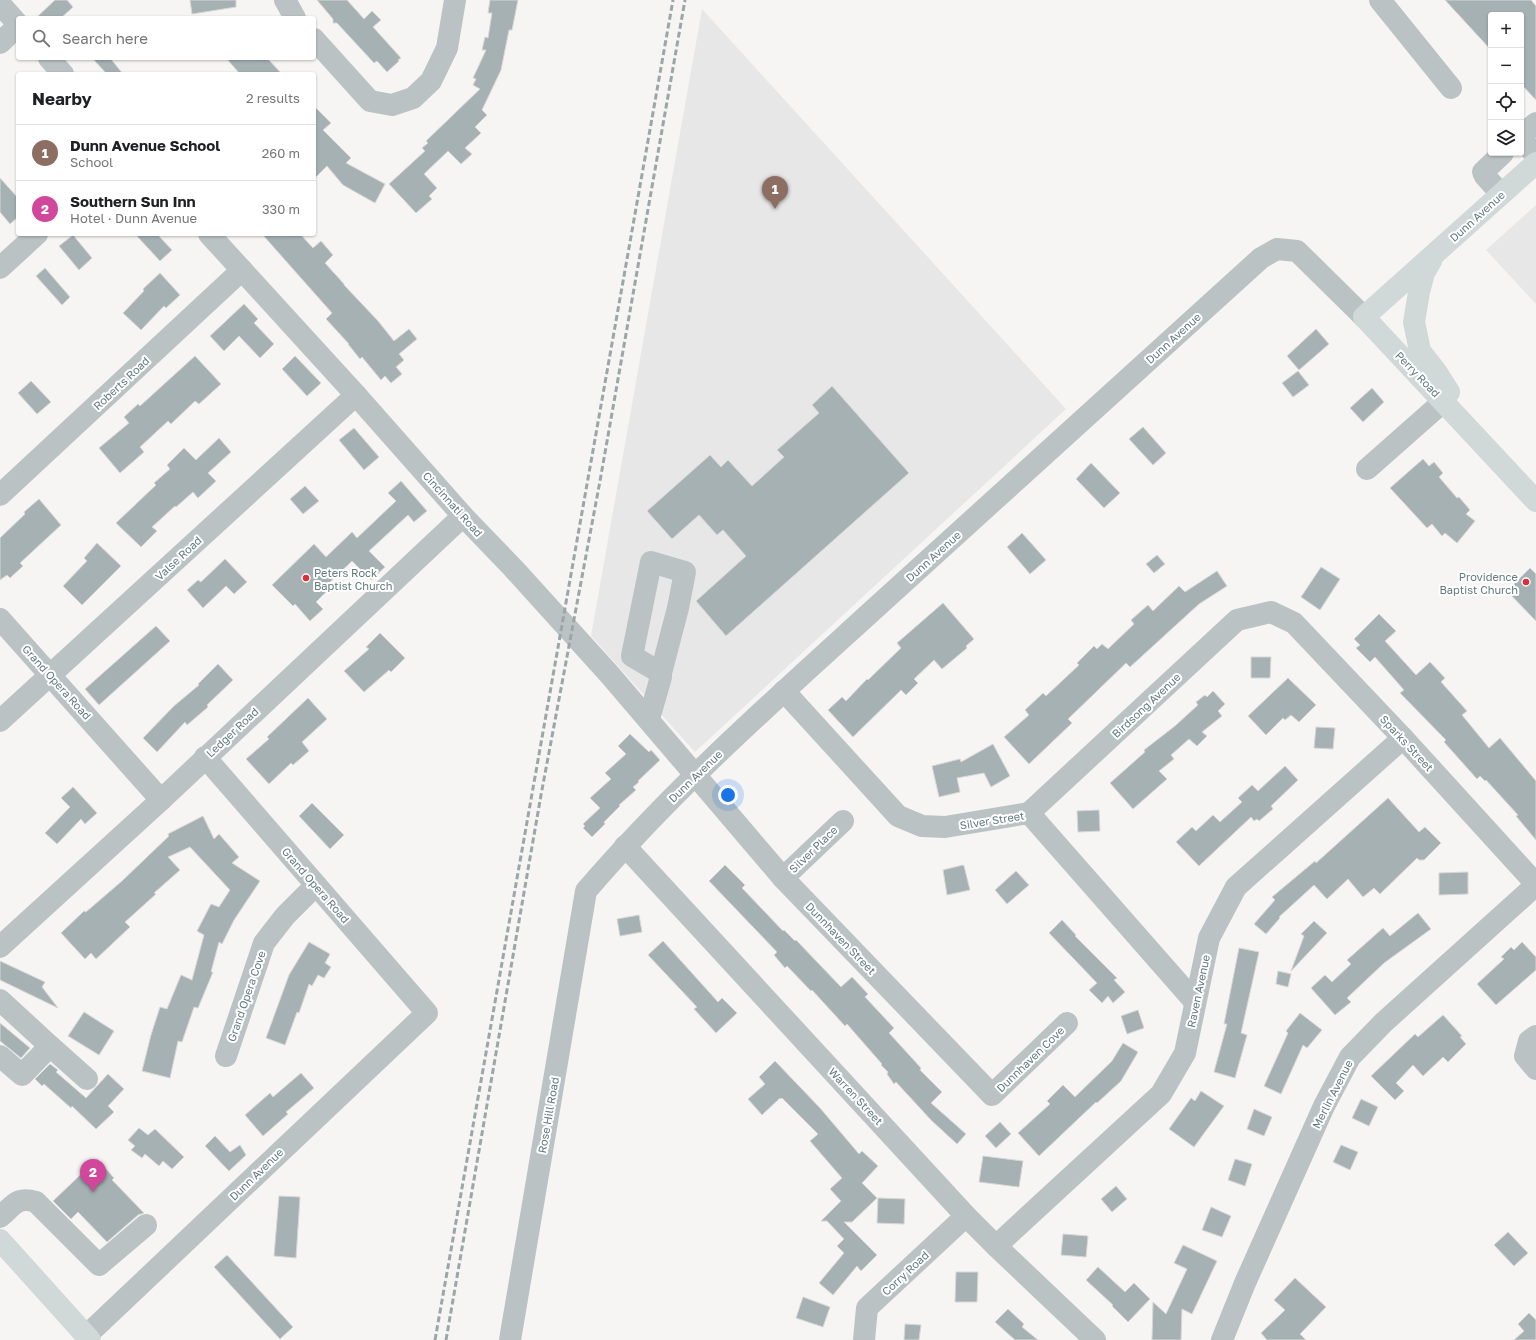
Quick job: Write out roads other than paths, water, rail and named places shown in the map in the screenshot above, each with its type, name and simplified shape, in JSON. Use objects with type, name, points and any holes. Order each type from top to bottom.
[{"type":"main road","name":"Dunn Avenue","points":[[1364,318],[1536,163]]},
{"type":"main road","points":[[1436,253],[1424,273],[1414,322],[1420,350],[1435,370],[1475,435]]},
{"type":"main road","name":"Perry Road","points":[[1364,318],[1444,401],[1536,501]]},
{"type":"main road","points":[[0,1240],[88,1338]]},
{"type":"street","points":[[285,0],[294,16]]},
{"type":"street","points":[[316,41],[370,101],[392,106],[413,98],[431,81],[447,48],[455,0]]},
{"type":"street","points":[[1380,0],[1451,88]]},
{"type":"street","points":[[0,4],[16,23]]},
{"type":"street","points":[[0,43],[16,27]]},
{"type":"street","points":[[51,60],[61,72]]},
{"type":"street","points":[[1524,135],[1536,122]]},
{"type":"street","points":[[1524,141],[1536,155]]},
{"type":"street","points":[[1500,156],[1483,172],[1501,194]]},
{"type":"street","points":[[0,268],[35,236]]},
{"type":"street","name":"Cincinnati Road","points":[[211,236],[356,395],[463,516],[513,568],[610,675],[696,774]]},
{"type":"street","name":"Dunn Avenue","points":[[586,891],[625,846],[696,774],[784,691],[1261,258],[1276,249],[1297,250]]},
{"type":"street","name":"Perry Road","points":[[1297,250],[1364,318]]},
{"type":"street","name":"Roberts Road","points":[[0,495],[242,270]]},
{"type":"street","name":"Valse Road","points":[[0,721],[356,395]]},
{"type":"street","points":[[1367,470],[1444,401]]},
{"type":"street","name":"Ledger Road","points":[[0,947],[161,800],[463,516]]},
{"type":"street","name":"Sparks Street","points":[[1271,612],[1294,623],[1403,738],[1536,884]]},
{"type":"street","name":"Birdsong Avenue","points":[[1029,813],[1237,620],[1271,612]]},
{"type":"street","name":"Grand Opera Road","points":[[0,619],[161,800]]},
{"type":"street","points":[[649,719],[662,673]]},
{"type":"street","name":"Silver Street","points":[[784,691],[898,816],[922,826],[945,827],[1029,813],[1195,1002]]},
{"type":"street","name":"Raven Avenue","points":[[996,1246],[1161,1094],[1185,1053],[1209,938],[1236,887],[1403,738]]},
{"type":"street","name":"Grand Opera Road","points":[[205,757],[427,1013]]},
{"type":"street","name":"Dunnhaven Street","points":[[696,774],[783,878],[992,1095]]},
{"type":"street","name":"Silver Place","points":[[783,878],[842,821]]},
{"type":"street","name":"Warren Street","points":[[625,846],[966,1216],[1095,1340]]},
{"type":"street","name":"Merlin Avenue","points":[[1222,1340],[1245,1283],[1324,1106],[1350,1057],[1383,1023],[1536,884]]},
{"type":"street","name":"Grand Opera Cove","points":[[226,1056],[264,944],[285,916],[316,886]]},
{"type":"street","name":"Rose Hill Road","points":[[510,1340],[586,891]]},
{"type":"street","points":[[0,1000],[87,1079]]},
{"type":"street","name":"Dunn Avenue","points":[[88,1338],[427,1013]]},
{"type":"street","name":"Dunnhaven Cove","points":[[992,1095],[1067,1023]]},
{"type":"street","points":[[1536,1036],[1529,1041],[1525,1056],[1536,1069]]},
{"type":"street","points":[[0,1056],[22,1075],[50,1046]]},
{"type":"street","points":[[0,1217],[21,1200],[36,1202],[99,1265],[146,1225]]},
{"type":"street","name":"Corry Road","points":[[864,1340],[867,1308],[966,1216]]},
{"type":"railway","points":[[435,1340],[673,0]]},
{"type":"railway","points":[[446,1340],[541,795],[600,481],[685,0]]},
{"type":"place","name":"Dunn Avenue School","points":[[775,209]]},
{"type":"place","name":"Peters Rock Baptist Church","points":[[306,578]]},
{"type":"place","name":"Providence Baptist Church","points":[[1526,582]]},
{"type":"place","name":"Southern Sun Inn","points":[[93,1192]]}]
